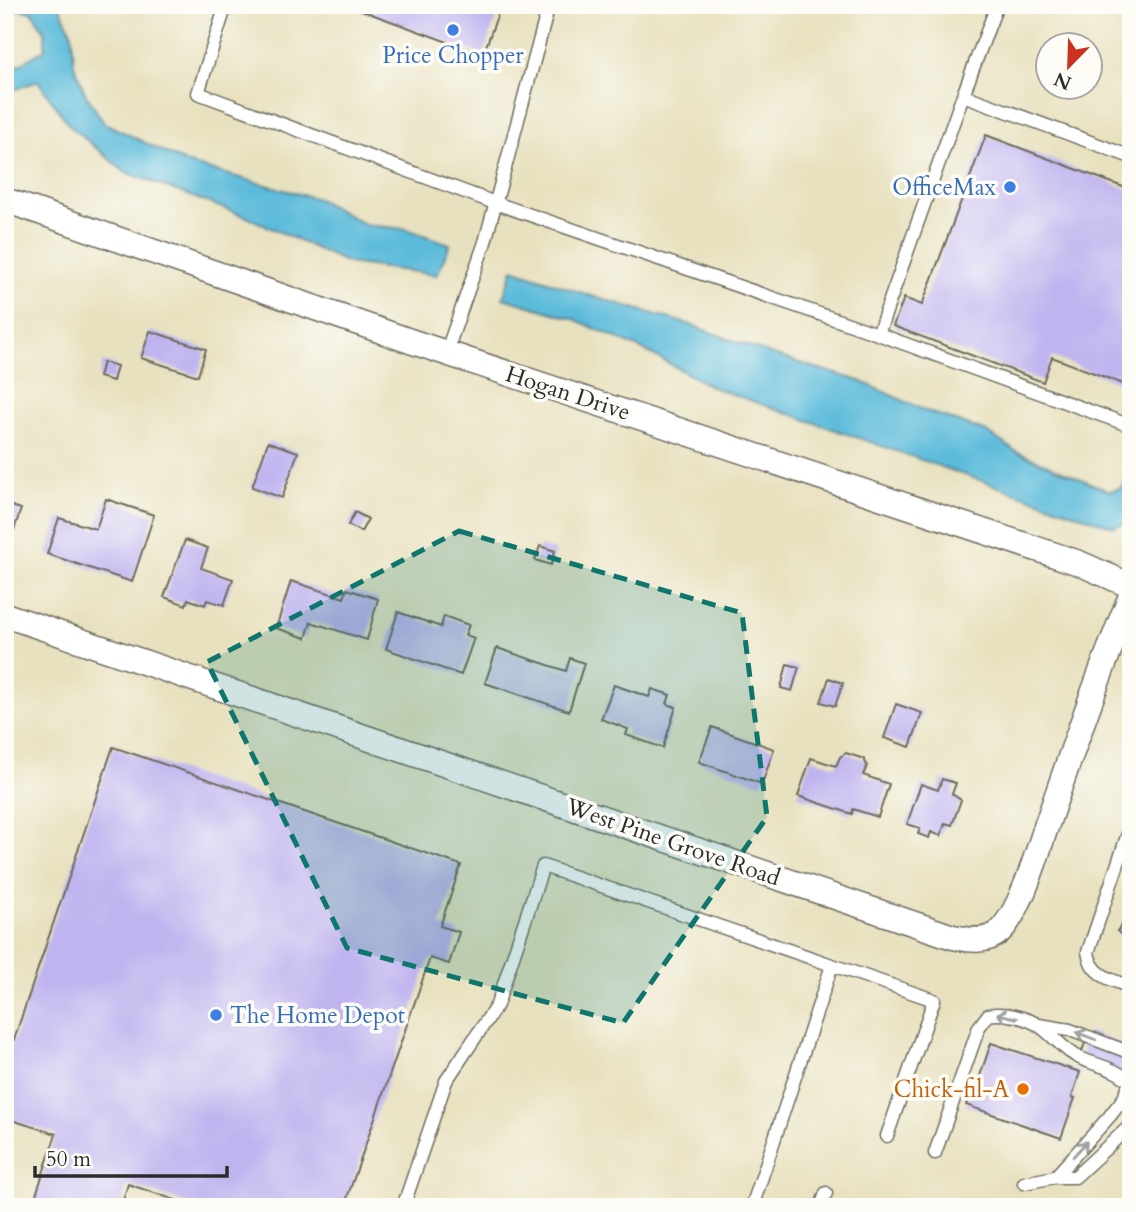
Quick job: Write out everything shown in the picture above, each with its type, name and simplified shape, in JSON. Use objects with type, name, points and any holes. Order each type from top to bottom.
[{"type":"street","name":"Hogan Drive","points":[[5,200],[446,353],[1079,563],[1131,586]]},
{"type":"street","name":"West Pine Grove Road","points":[[5,615],[953,937],[977,941],[998,934],[1011,917],[1030,872],[1108,650],[1131,596]]},
{"type":"lane","points":[[226,5],[198,93],[495,203],[878,334],[1131,426]]},
{"type":"lane","points":[[446,353],[485,242],[549,5]]},
{"type":"lane","points":[[878,334],[997,5]]},
{"type":"lane","points":[[963,95],[1131,157]]},
{"type":"lane","points":[[1131,825],[1088,952],[1096,971],[1112,981],[1131,986]]},
{"type":"lane","points":[[403,1207],[446,1081],[497,1005],[544,866],[934,1000],[887,1136]]},
{"type":"lane","points":[[752,1207],[832,965]]},
{"type":"lane","points":[[934,1153],[979,1027],[988,1015],[999,1012],[1039,1025],[1070,1030],[1131,1053]]},
{"type":"lane","points":[[1039,1025],[1079,1058],[1116,1070],[1130,1081],[1124,1098],[1055,1177]]},
{"type":"lane","points":[[1024,1183],[1055,1177],[1074,1177],[1131,1125]]},
{"type":"lane","points":[[821,1207],[827,1193]]},
{"type":"highlighted area","points":[[459,531],[742,613],[767,817],[623,1023],[347,948],[207,662]]},
{"type":"water","points":[[5,5],[59,5],[72,34],[74,65],[85,93],[104,123],[189,164],[318,199],[366,225],[406,229],[450,244],[437,275],[348,263],[247,217],[125,172],[70,126],[38,81],[5,93],[5,71],[45,49],[45,32],[32,12],[5,9]]},
{"type":"water","points":[[513,269],[860,381],[926,411],[987,432],[1015,451],[1109,491],[1121,488],[1131,470],[1131,521],[1114,527],[712,387],[650,353],[574,319],[503,298]]},
{"type":"building","name":"Price Chopper","points":[[347,5],[501,5],[483,55]]},
{"type":"building","points":[[986,135],[1131,190],[1131,387],[1052,357],[1043,382],[893,326],[904,298],[922,305]]},
{"type":"building","points":[[150,331],[206,349],[198,376],[141,358]]},
{"type":"building","points":[[103,362],[117,366],[113,381],[99,377]]},
{"type":"building","points":[[268,442],[298,452],[282,498],[252,487]]},
{"type":"building","points":[[106,499],[154,515],[132,582],[47,554],[59,518],[96,529]]},
{"type":"building","points":[[5,504],[21,509],[10,542],[5,540]]},
{"type":"building","points":[[355,512],[368,519],[361,532],[348,525]]},
{"type":"building","points":[[185,540],[208,548],[201,568],[233,579],[224,605],[207,600],[205,605],[188,599],[186,605],[164,597]]},
{"type":"building","points":[[540,546],[555,551],[551,565],[535,560]]},
{"type":"building","points":[[291,581],[344,598],[347,589],[378,599],[367,640],[311,622],[306,638],[276,628]]},
{"type":"building","points":[[398,612],[441,627],[444,616],[469,625],[465,635],[474,638],[461,675],[386,649]]},
{"type":"building","points":[[497,648],[566,671],[570,658],[584,663],[569,711],[485,683]]},
{"type":"building","points":[[787,664],[799,667],[792,691],[781,688]]},
{"type":"building","points":[[829,678],[843,683],[835,706],[821,702]]},
{"type":"building","points":[[614,685],[649,697],[652,689],[670,695],[667,704],[676,707],[663,748],[626,735],[628,729],[601,719]]},
{"type":"building","points":[[896,704],[922,713],[910,747],[884,738]]},
{"type":"building","points":[[712,727],[774,749],[762,784],[699,762]]},
{"type":"building","name":"The Home Depot","points":[[113,747],[461,865],[440,926],[459,932],[449,964],[430,958],[344,1207],[196,1207],[128,1184],[121,1207],[32,1207],[56,1134],[5,1118],[5,1066]]},
{"type":"building","points":[[846,753],[864,759],[867,766],[863,775],[889,784],[878,817],[853,809],[852,814],[798,796],[811,758],[836,766],[840,757]]},
{"type":"building","points":[[942,779],[956,783],[952,794],[961,800],[952,825],[945,823],[941,836],[931,832],[929,838],[918,834],[920,828],[907,824],[921,784],[938,790]]},
{"type":"building","points":[[1131,915],[1131,944],[1117,931]]},
{"type":"building","points":[[1089,1032],[1131,1048],[1131,1064],[1125,1079],[1078,1062]]},
{"type":"building","name":"Chick-fil-A","points":[[991,1043],[1080,1072],[1072,1097],[1075,1098],[1061,1138],[966,1105],[974,1081],[978,1082]]},
{"type":"place","name":"Price Chopper","points":[[453,30]]},
{"type":"place","name":"OfficeMax","points":[[1010,187]]},
{"type":"place","name":"The Home Depot","points":[[216,1015]]},
{"type":"place","name":"Chick-fil-A","points":[[1023,1089]]}]
